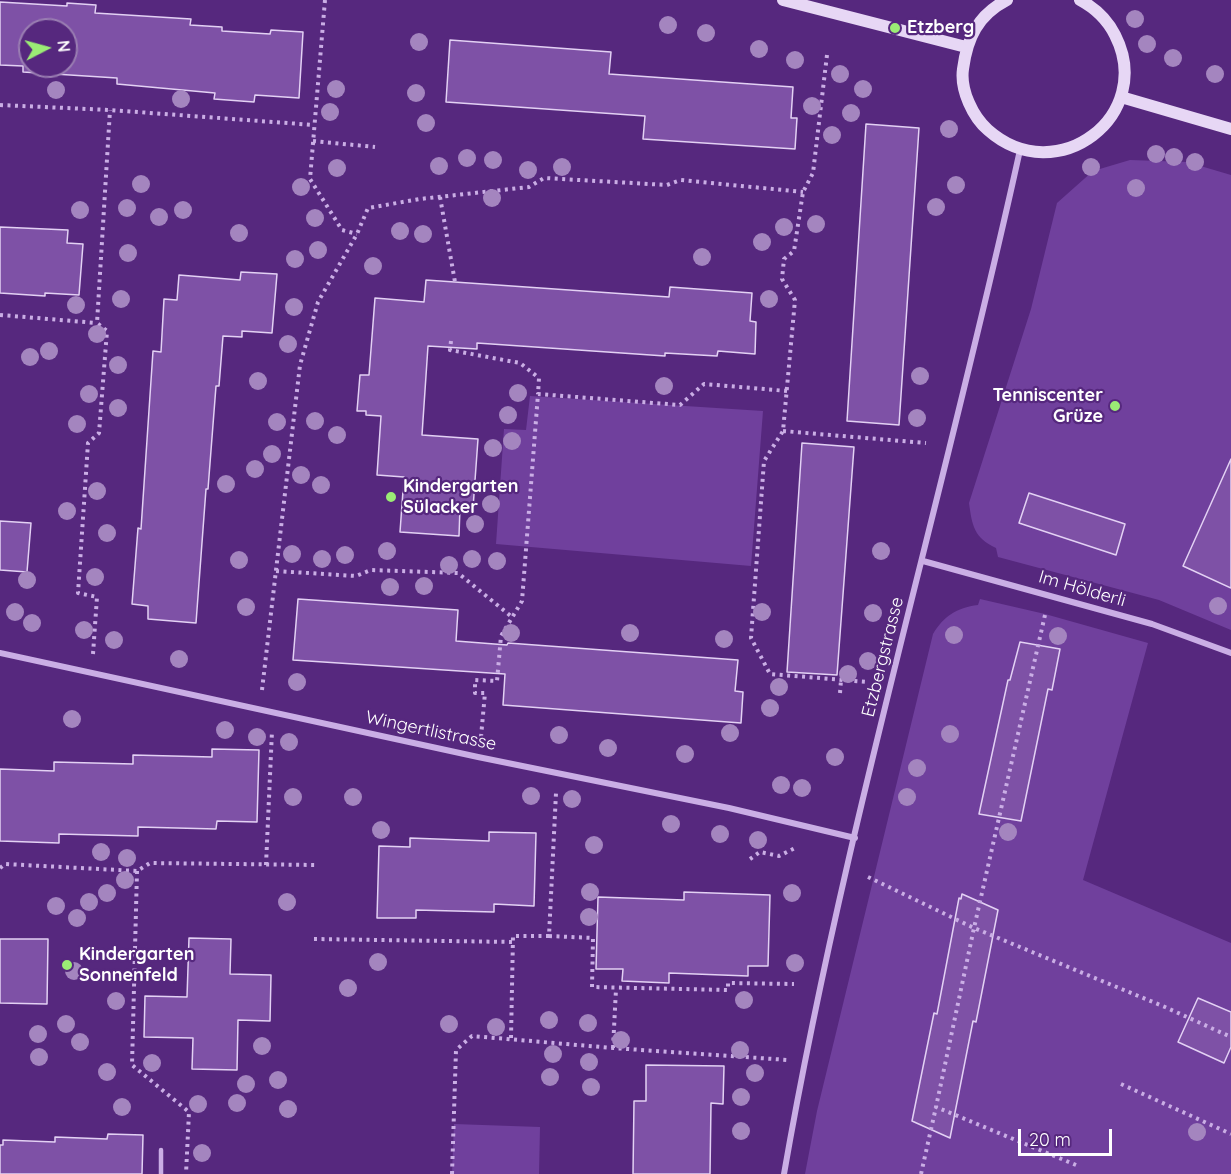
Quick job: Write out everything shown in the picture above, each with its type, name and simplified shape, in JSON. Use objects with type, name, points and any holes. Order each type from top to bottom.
[{"type":"main road","points":[[783,0],[966,47]]},
{"type":"main road","points":[[1007,0],[995,6],[977,24],[966,47],[962,73],[967,100],[980,123],[1001,141],[1020,150],[1041,153],[1067,150],[1090,138],[1109,120],[1120,97],[1125,71],[1121,46],[1109,23],[1091,5],[1080,0]]},
{"type":"main road","points":[[1120,97],[1231,129]]},
{"type":"street","name":"Etzbergstrasse","points":[[784,1174],[803,1061],[884,713],[923,561],[1020,150]]},
{"type":"street","name":"Im Hölderli","points":[[923,561],[1152,624],[1231,653]]},
{"type":"street","name":"Wingertlistrasse","points":[[0,653],[729,808],[855,838]]},
{"type":"lane","points":[[161,1174],[162,1150]]},
{"type":"path","points":[[325,0],[310,179],[342,230],[357,234]]},
{"type":"path","points":[[827,56],[813,173],[803,192],[794,250],[784,260],[782,279],[795,300],[783,431],[764,461],[751,638],[770,674],[868,682]]},
{"type":"path","points":[[0,105],[110,110],[314,125]]},
{"type":"path","points":[[97,323],[110,110]]},
{"type":"path","points":[[313,141],[375,147]]},
{"type":"path","points":[[262,690],[300,365],[318,302],[357,234],[368,208],[529,187],[544,178],[667,185],[681,180],[803,192]]},
{"type":"path","points":[[440,197],[455,282]]},
{"type":"path","points":[[0,315],[97,323],[107,331],[99,433],[88,443],[78,593],[97,597],[92,655]]},
{"type":"path","points":[[451,341],[450,350],[520,363],[539,378],[522,601],[501,636],[497,681],[476,680],[475,693],[485,693],[482,737]]},
{"type":"path","points":[[538,394],[680,405],[704,384],[787,391]]},
{"type":"path","points":[[783,431],[926,443]]},
{"type":"path","points":[[276,571],[356,576],[371,570],[458,573],[512,617]]},
{"type":"path","points":[[921,1174],[1045,614]]},
{"type":"path","points":[[840,693],[841,680]]},
{"type":"path","points":[[266,865],[273,712]]},
{"type":"path","points":[[549,936],[557,773]]},
{"type":"path","points":[[750,859],[760,852],[779,856],[795,848]]},
{"type":"path","points":[[0,868],[4,864],[137,871],[150,863],[317,866]]},
{"type":"path","points":[[137,871],[132,1065],[189,1112],[186,1174]]},
{"type":"path","points":[[868,877],[974,928],[1165,1007],[1231,1037]]},
{"type":"path","points":[[511,1038],[513,936],[593,938],[592,987],[728,990],[728,983],[794,984]]},
{"type":"path","points":[[314,939],[513,942]]},
{"type":"path","points":[[614,1048],[616,988]]},
{"type":"path","points":[[452,1174],[456,1050],[472,1036],[803,1061]]},
{"type":"path","points":[[1121,1084],[1231,1134]]},
{"type":"path","points":[[936,1107],[1076,1165]]},
{"type":"shaded area","name":"Tenniscenter Grüze","points":[[1130,160],[1187,162],[1231,175],[1231,630],[1159,600],[998,557],[996,548],[983,540],[975,530],[971,518],[969,503],[1031,309],[1057,203],[1093,171]]},
{"type":"shaded area","points":[[530,396],[763,411],[751,566],[496,544],[504,429],[526,430]]},
{"type":"shaded area","points":[[980,599],[1045,614],[1148,643],[1083,880],[1231,943],[1231,1174],[805,1174],[817,1111],[933,634],[951,614],[963,608],[978,605]]},
{"type":"shaded area","points":[[454,1124],[540,1127],[539,1174],[452,1174]]},
{"type":"building","points":[[0,2],[67,6],[67,3],[96,5],[95,13],[191,19],[190,25],[222,27],[222,31],[270,34],[271,30],[303,32],[299,98],[255,95],[254,102],[214,99],[215,93],[117,84],[117,78],[78,76],[78,18],[18,18],[18,66],[0,65]]},
{"type":"building","points":[[450,40],[611,52],[609,74],[793,87],[791,118],[797,118],[795,149],[643,139],[645,116],[446,102]]},
{"type":"building","points":[[866,124],[919,128],[899,425],[847,421]]},
{"type":"building","points":[[0,227],[68,230],[67,243],[83,244],[79,295],[45,293],[45,296],[0,293]]},
{"type":"building","points":[[241,272],[277,274],[272,333],[242,331],[242,337],[223,336],[219,386],[216,386],[208,489],[206,489],[196,623],[148,619],[148,606],[132,604],[138,528],[141,529],[153,351],[161,352],[164,299],[177,300],[179,275],[240,280]]},
{"type":"building","points":[[426,280],[669,297],[670,287],[752,293],[750,321],[756,322],[755,354],[718,351],[717,356],[665,353],[665,356],[477,343],[477,349],[428,346],[422,435],[478,439],[473,508],[460,507],[459,536],[400,532],[404,477],[377,475],[381,416],[366,415],[366,411],[357,411],[360,375],[369,375],[375,298],[424,302]]},
{"type":"building","points":[[802,443],[854,447],[837,675],[787,672]]},
{"type":"building","points":[[1231,459],[1231,588],[1183,566]]},
{"type":"building","points":[[1029,493],[1125,524],[1116,555],[1019,523]]},
{"type":"building","points":[[0,521],[31,523],[27,572],[0,570]]},
{"type":"building","points":[[298,599],[458,610],[456,641],[738,660],[735,691],[743,692],[741,723],[503,705],[505,674],[293,660]]},
{"type":"building","points":[[1020,642],[1060,649],[1052,690],[1048,689],[1021,821],[979,814],[1008,680],[1010,680]]},
{"type":"building","points":[[212,749],[259,750],[257,822],[217,821],[216,829],[138,827],[138,836],[59,834],[59,843],[0,841],[0,769],[54,771],[54,762],[133,764],[133,755],[212,757]]},
{"type":"building","points":[[489,832],[536,833],[534,906],[494,904],[494,912],[416,910],[416,918],[377,918],[379,846],[410,847],[410,838],[489,841]]},
{"type":"building","points":[[684,892],[770,895],[768,966],[748,966],[748,976],[669,973],[669,983],[622,981],[623,969],[596,969],[598,897],[684,900]]},
{"type":"building","points":[[962,894],[998,910],[950,1138],[912,1121],[934,1013],[937,1014],[959,898],[961,899]]},
{"type":"building","points":[[189,938],[231,939],[230,974],[271,975],[270,1021],[238,1020],[237,1070],[192,1069],[193,1038],[144,1037],[145,996],[187,997]]},
{"type":"building","points":[[0,939],[48,939],[47,1004],[0,1003]]},
{"type":"building","points":[[1198,998],[1231,1012],[1231,1047],[1224,1063],[1178,1042]]},
{"type":"building","points":[[646,1065],[724,1066],[723,1104],[711,1103],[710,1174],[633,1174],[634,1101],[646,1101]]},
{"type":"building","points":[[108,1134],[143,1135],[142,1174],[0,1174],[0,1145],[3,1145],[3,1140],[55,1142],[55,1137],[107,1139]]},
{"type":"place","name":"Etzberg","points":[[895,28]]},
{"type":"place","name":"Tenniscenter Grüze","points":[[1115,406]]},
{"type":"place","name":"Kindergarten Sülacker","points":[[391,497]]},
{"type":"place","name":"Kindergarten Sonnenfeld","points":[[67,965]]}]
